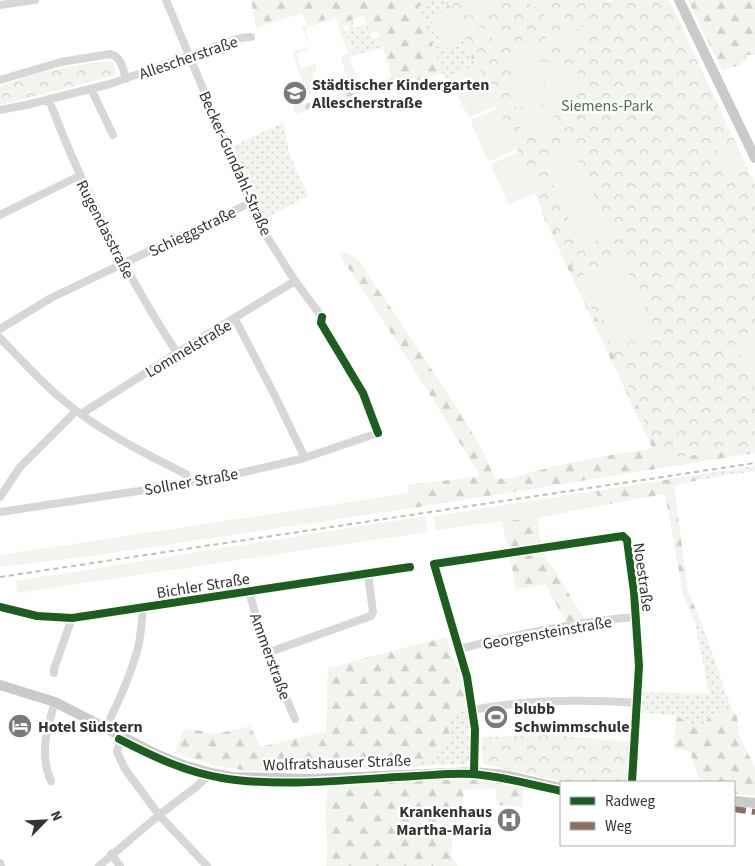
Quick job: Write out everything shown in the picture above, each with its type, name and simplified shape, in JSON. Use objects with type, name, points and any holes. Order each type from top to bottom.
[{"type":"main road","points":[[678,0],[755,158]]},
{"type":"main road","name":"Wolfratshauser Straße","points":[[0,685],[54,702],[158,755],[211,773],[245,778],[309,778],[474,772],[504,775],[560,788]]},
{"type":"main road","points":[[735,801],[755,803]]},
{"type":"street","points":[[0,5],[34,0]]},
{"type":"street","name":"Becker-Gundahl-Straße","points":[[166,0],[250,203],[270,242],[322,317]]},
{"type":"street","name":"Allescherstraße","points":[[0,110],[91,89],[240,38],[252,37]]},
{"type":"street","name":"Allescherstraße","points":[[0,80],[61,62],[110,54],[120,60],[126,78]]},
{"type":"street","points":[[91,89],[113,135]]},
{"type":"street","name":"Rugendasstraße","points":[[49,100],[94,209],[141,297],[177,353]]},
{"type":"street","points":[[0,215],[79,176]]},
{"type":"street","name":"Schieggstraße","points":[[0,329],[52,298],[250,203]]},
{"type":"street","name":"Lommelstraße","points":[[0,497],[20,467],[79,413],[296,281]]},
{"type":"street","points":[[235,319],[305,458]]},
{"type":"street","points":[[0,338],[56,394],[79,413],[120,440],[186,474],[188,481]]},
{"type":"street","name":"Sollner Straße","points":[[0,512],[231,475],[305,458],[378,433]]},
{"type":"street","name":"Noestraße","points":[[459,649],[434,564],[623,536],[627,540],[640,666],[632,781]]},
{"type":"street","name":"Bichler Straße","points":[[0,607],[37,616],[72,618],[410,567]]},
{"type":"street","points":[[267,653],[371,616],[373,612],[368,574]]},
{"type":"street","name":"Ammerstraße","points":[[249,592],[267,653],[296,719]]},
{"type":"street","points":[[106,727],[136,654],[143,608]]},
{"type":"street","points":[[54,674],[54,669],[72,618]]},
{"type":"street","name":"Georgensteinstraße","points":[[459,649],[518,634],[556,627],[636,618]]},
{"type":"street","points":[[459,649],[467,677],[473,710],[474,772]]},
{"type":"street","points":[[473,710],[529,701],[638,702]]},
{"type":"street","points":[[51,780],[46,772],[44,746],[54,702]]},
{"type":"street","points":[[121,735],[117,747],[125,769],[159,815],[207,866]]},
{"type":"street","points":[[99,866],[111,854],[211,773]]},
{"type":"street","points":[[111,854],[120,866]]},
{"type":"green space","points":[[251,0],[433,0],[418,7],[443,73],[295,114],[293,106],[327,99],[392,78],[378,31],[370,33],[364,16],[342,23],[339,15],[307,25],[302,13],[256,28]]},
{"type":"green space","points":[[433,0],[445,0],[449,9],[430,18],[444,48],[463,40],[475,65],[445,79],[417,7]]},
{"type":"green space","name":"Siemens-Park","points":[[445,0],[669,0],[755,185],[755,432],[664,460],[755,445],[755,453],[413,508],[407,485],[475,477],[479,474],[409,361],[341,257],[346,252],[358,260],[415,343],[473,433],[495,479],[511,478],[555,466],[650,449],[652,447],[545,220],[535,193],[537,189]]},
{"type":"green space","name":"Siemens-Park","points":[[447,0],[603,0],[609,2],[614,0],[669,0],[755,185],[755,445],[663,460]]},
{"type":"green space","points":[[467,0],[471,0],[470,15],[476,25],[523,49],[537,46],[542,42],[549,31],[549,25],[542,12],[522,0],[530,0],[592,32],[590,35],[548,14],[551,29],[548,42],[539,51],[523,53],[476,28],[468,16],[466,9]]},
{"type":"green space","points":[[474,0],[495,0],[482,26],[473,14]]},
{"type":"green space","points":[[688,0],[755,0],[755,55],[747,55],[740,64],[722,70]]},
{"type":"green space","points":[[449,9],[463,40],[444,49],[430,18]]},
{"type":"green space","points":[[339,15],[354,56],[350,58],[360,88],[344,93],[341,84],[307,96],[293,54],[294,51],[305,48],[309,49],[297,54],[301,68],[315,64],[317,71],[312,73],[317,87],[347,77],[341,59],[343,55],[348,53],[336,18],[305,28],[310,47],[302,27]]},
{"type":"green space","points":[[352,20],[355,28],[367,24],[372,39],[380,38],[383,47],[354,56],[345,31],[350,30],[348,24],[343,26],[342,23]]},
{"type":"green space","points":[[558,31],[581,38],[577,52],[554,45]]},
{"type":"green space","points":[[514,59],[545,62],[541,109],[510,106]]},
{"type":"green space","points":[[112,61],[117,74],[0,105],[0,87],[11,82],[54,70]]},
{"type":"green space","points":[[547,62],[579,65],[574,112],[543,109]]},
{"type":"green space","points":[[478,64],[496,102],[495,106],[470,117],[449,78]]},
{"type":"green space","points":[[496,109],[499,110],[516,146],[515,149],[491,161],[488,160],[471,123],[472,120]]},
{"type":"green space","points":[[522,114],[557,117],[555,135],[521,132]]},
{"type":"green space","points":[[282,123],[289,153],[308,196],[263,220],[233,146]]},
{"type":"green space","points":[[726,145],[736,165],[725,170],[716,149]]},
{"type":"green space","points":[[572,147],[612,234],[582,248],[542,161]]},
{"type":"green space","points":[[517,152],[520,153],[537,189],[536,192],[508,204],[491,166]]},
{"type":"green space","points":[[621,256],[655,330],[617,348],[583,274]]},
{"type":"green space","points":[[755,330],[755,388],[734,340]]},
{"type":"green space","points":[[755,466],[755,471],[698,480],[696,475]]},
{"type":"green space","points":[[696,475],[698,480],[674,486],[688,591],[703,626],[695,623],[683,594],[665,494],[599,506],[596,491]]},
{"type":"green space","points":[[596,491],[599,506],[537,518],[436,530],[434,516]]},
{"type":"green space","points":[[409,493],[413,508],[99,555],[0,567],[0,555]]},
{"type":"green space","points":[[425,516],[428,532],[17,593],[16,581]]},
{"type":"green space","points":[[537,518],[541,543],[508,547],[502,521]]},
{"type":"green space","points":[[542,551],[585,619],[566,622],[545,584],[516,590],[510,556]]},
{"type":"green space","points":[[695,623],[703,626],[732,711],[712,715],[700,728],[676,716],[640,712],[641,692],[709,694]]},
{"type":"green space","points":[[446,637],[463,685],[468,708],[452,714],[448,726],[451,742],[430,760],[402,765],[352,766],[328,771],[248,771],[218,766],[174,753],[185,728],[217,734],[250,726],[261,747],[326,731],[328,668]]},
{"type":"green space","points":[[468,708],[469,761],[466,764],[328,771],[338,767],[353,765],[391,766],[451,742],[448,726],[452,714]]},
{"type":"green space","points":[[732,711],[737,716],[739,735],[755,768],[755,795],[735,794],[735,781],[700,781],[690,751],[674,749],[676,716],[700,728],[712,715]]},
{"type":"green space","points":[[552,735],[632,742],[627,781],[560,781],[483,764],[482,737]]},
{"type":"green space","points":[[471,775],[520,783],[524,792],[523,801],[522,807],[497,805],[496,789],[463,790],[464,809],[454,811],[458,830],[453,837],[451,856],[458,866],[326,866],[326,803],[331,782]]},
{"type":"railway","points":[[0,577],[755,463]]},
{"type":"marked path","points":[[735,809],[755,812]]},
{"type":"cycle path","points":[[322,317],[321,323],[363,393],[378,433]]},
{"type":"cycle path","points":[[474,772],[475,729],[467,677],[434,564],[623,536],[627,540],[634,592],[639,666],[632,781]]},
{"type":"cycle path","points":[[0,607],[37,616],[72,618],[410,567]]},
{"type":"cycle path","points":[[119,739],[182,768],[222,778],[245,781],[293,783],[465,774],[517,781],[560,791]]},
{"type":"place","name":"Städtischer Kindergarten Allescherstraße","points":[[295,93]]},
{"type":"place","name":"blubb Schwimmschule","points":[[496,717]]},
{"type":"place","name":"Hotel Südstern","points":[[20,726]]},
{"type":"place","name":"Krankenhaus Martha-Maria","points":[[509,820]]}]
